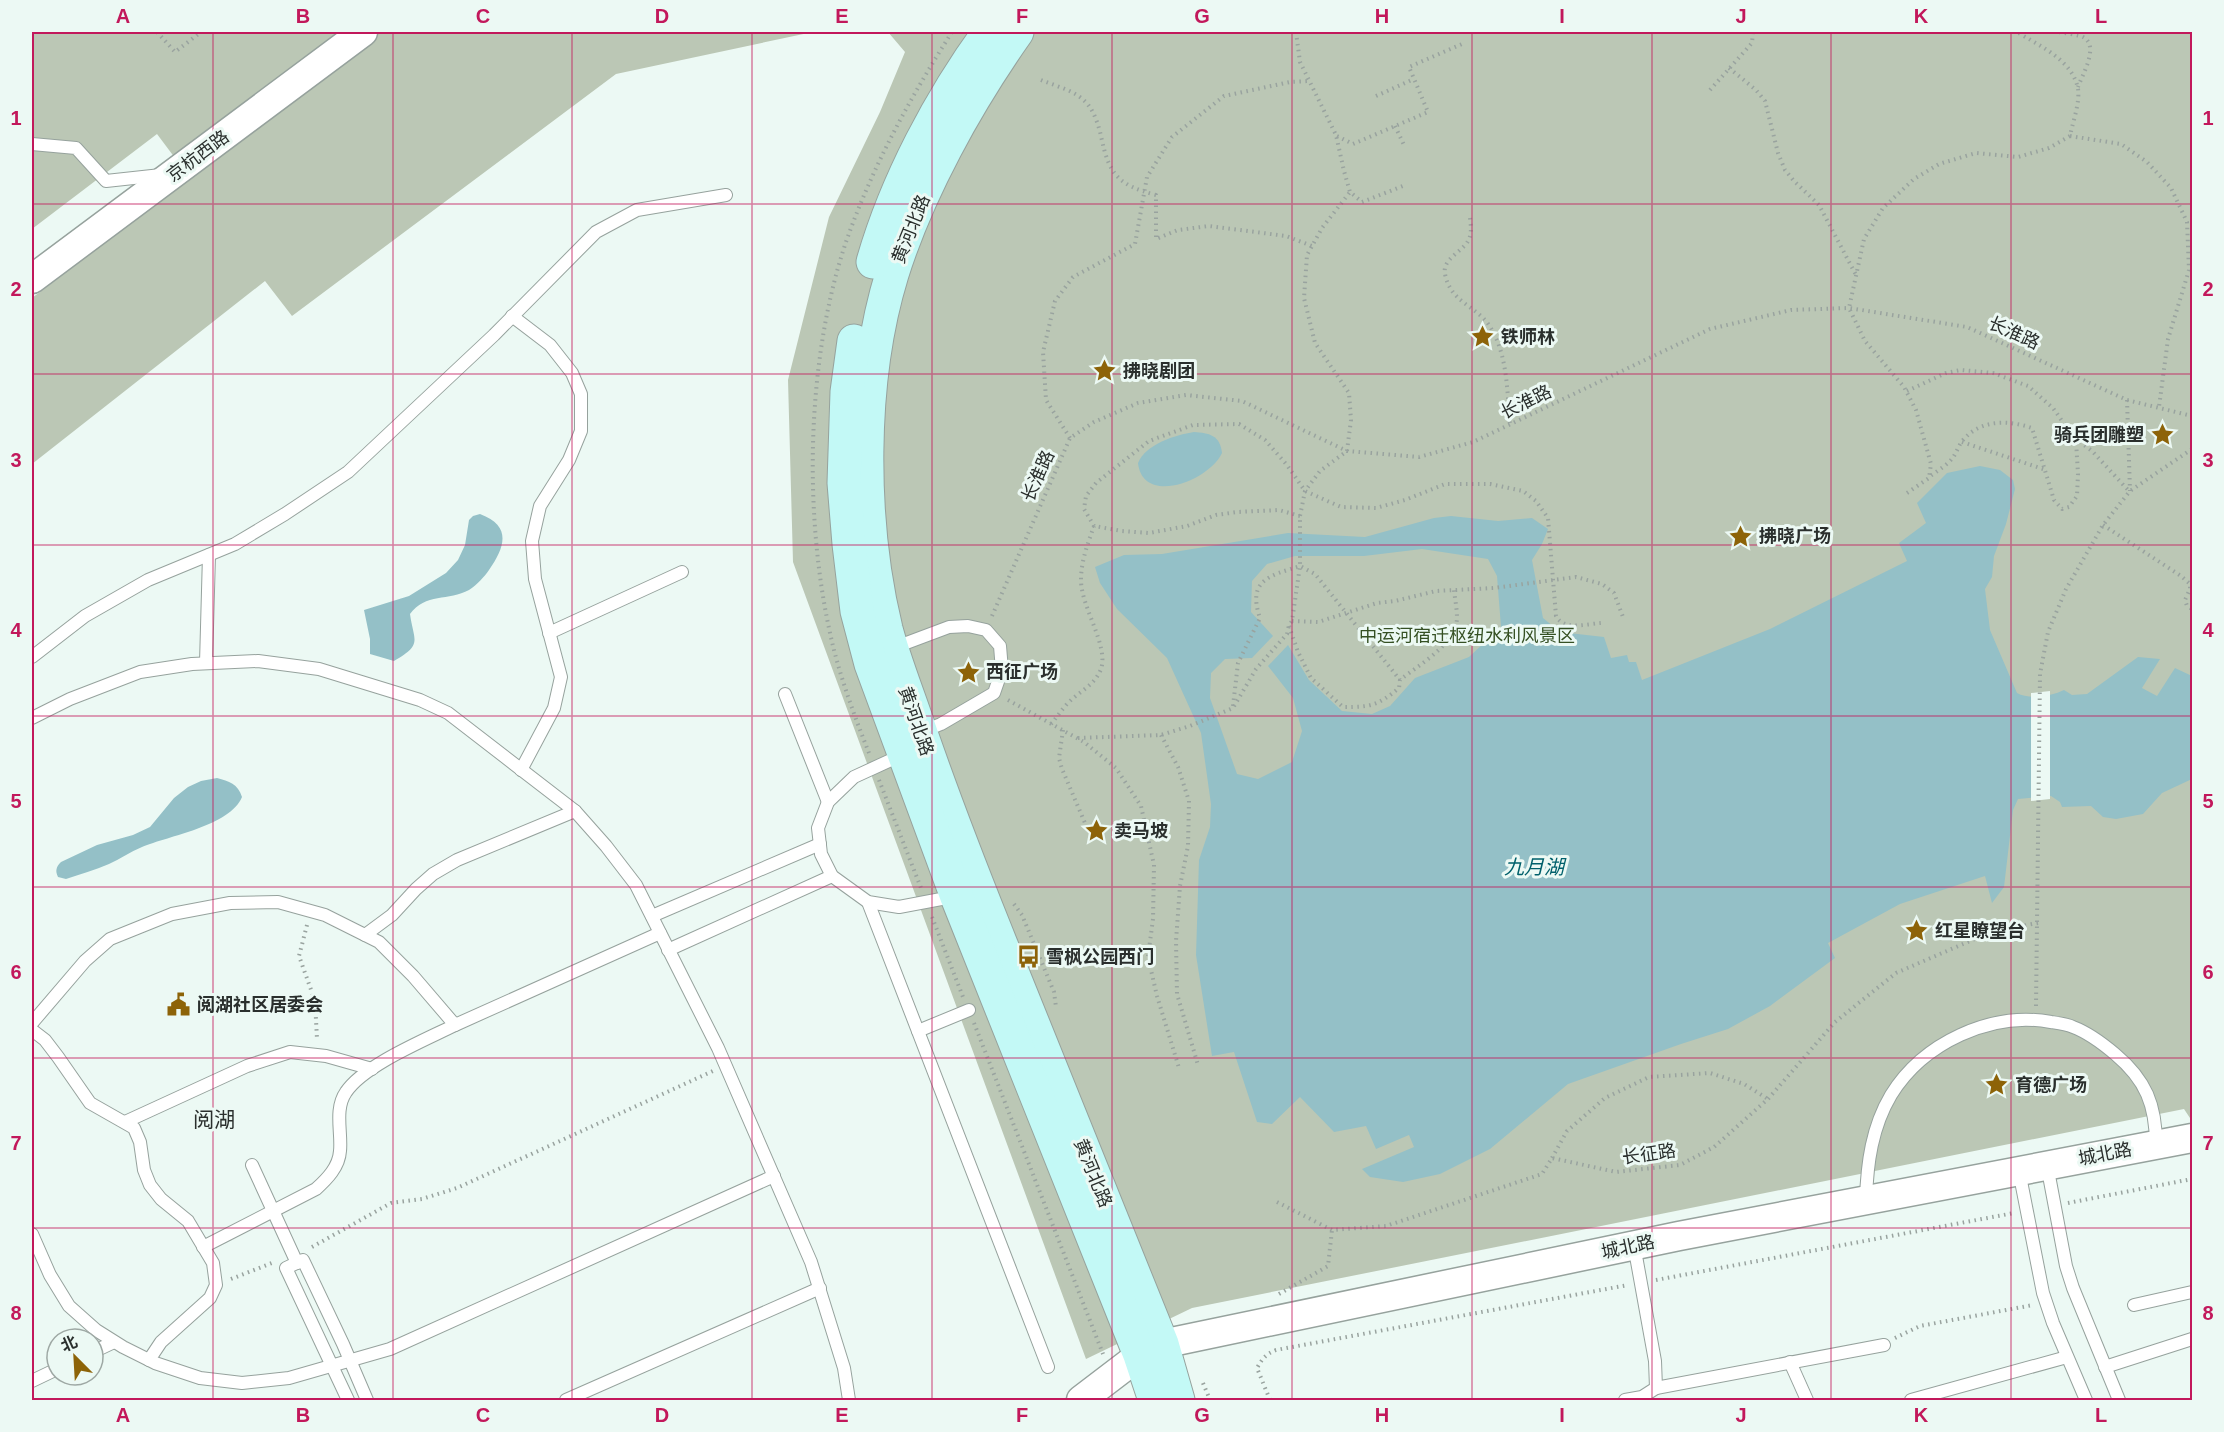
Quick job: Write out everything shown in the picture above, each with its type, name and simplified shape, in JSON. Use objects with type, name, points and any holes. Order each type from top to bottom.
[{"type":"main road","name":"黄河北路","points":[[916,744],[872,664],[857,611],[844,483],[847,392],[861,305],[894,202],[943,102],[969,58],[989,32]]},
{"type":"main road","name":"黄河北路","points":[[1017,32],[988,72],[938,164],[908,230],[892,275],[879,323],[872,376],[867,478],[876,579],[916,744],[967,892],[1151,1349],[1178,1401]]},
{"type":"main road","name":"黄河北路","points":[[1151,1349],[1155,1401]]},
{"type":"street","name":"京杭西路","points":[[32,279],[363,32]]},
{"type":"street","name":"城北路","points":[[1081,1401],[1151,1349],[1634,1245],[2193,1138]]},
{"type":"lane","points":[[32,144],[76,148],[106,181],[174,173]]},
{"type":"lane","points":[[32,657],[85,616],[148,580],[235,544],[348,472],[512,316],[596,232],[638,210],[726,195]]},
{"type":"lane","points":[[512,316],[550,345],[572,373],[580,394],[580,431],[569,460],[540,506],[532,541],[535,579],[561,677],[554,708],[521,770]]},
{"type":"lane","points":[[206,663],[209,555]]},
{"type":"lane","points":[[549,633],[682,572]]},
{"type":"lane","points":[[892,649],[949,627],[968,626],[986,630],[1000,646],[1002,670],[994,693],[940,724],[916,744],[854,777],[828,802],[818,828],[821,854],[832,876],[868,902],[899,907],[967,892]]},
{"type":"lane","points":[[32,718],[70,699],[140,672],[206,663],[258,661],[319,669],[420,700],[448,713],[575,812],[606,846],[636,885],[726,1066],[811,1262],[844,1368],[849,1401]]},
{"type":"lane","points":[[784,694],[828,802]]},
{"type":"lane","points":[[365,935],[392,915],[433,874],[457,860],[575,812]]},
{"type":"lane","points":[[652,916],[820,844]]},
{"type":"lane","points":[[668,950],[832,876]]},
{"type":"lane","points":[[32,1023],[85,961],[110,939],[130,929],[172,914],[230,903],[278,902],[325,915],[379,942],[413,976],[455,1025]]},
{"type":"lane","points":[[868,902],[1048,1367]]},
{"type":"lane","points":[[203,1247],[316,1189],[331,1174],[340,1153],[340,1106],[346,1092],[372,1069],[455,1025],[660,933]]},
{"type":"lane","points":[[918,1031],[969,1010]]},
{"type":"lane","points":[[1866,1200],[1867,1167],[1875,1132],[1891,1095],[1926,1056],[1959,1035],[1991,1024],[2035,1019],[2072,1026],[2098,1040],[2127,1064],[2145,1086],[2156,1119],[2156,1145]]},
{"type":"lane","points":[[32,1030],[45,1040],[90,1103],[134,1128],[140,1142],[144,1170],[150,1185],[161,1199],[188,1221],[213,1263],[216,1285],[210,1298],[161,1342],[149,1360]]},
{"type":"lane","points":[[125,1122],[247,1066],[290,1052],[317,1055],[372,1069]]},
{"type":"lane","points":[[252,1165],[295,1259]]},
{"type":"lane","points":[[2047,1165],[2069,1277],[2119,1401]]},
{"type":"lane","points":[[2019,1171],[2046,1303],[2086,1401]]},
{"type":"lane","points":[[32,1234],[50,1275],[69,1306],[96,1330],[149,1360],[200,1378],[242,1383],[289,1378],[390,1349],[774,1176]]},
{"type":"lane","points":[[1634,1245],[1655,1362],[1656,1388]]},
{"type":"lane","points":[[295,1259],[303,1260],[367,1401]]},
{"type":"lane","points":[[295,1259],[286,1268],[348,1401]]},
{"type":"lane","points":[[566,1401],[820,1288]]},
{"type":"lane","points":[[2134,1305],[2193,1292]]},
{"type":"lane","points":[[2105,1367],[2193,1339]]},
{"type":"lane","points":[[105,1346],[114,1342]]},
{"type":"lane","points":[[1625,1401],[1642,1396],[1656,1388],[1884,1344]]},
{"type":"lane","points":[[1911,1401],[2067,1357]]},
{"type":"lane","points":[[1790,1362],[1807,1401]]},
{"type":"path","points":[[157,32],[175,52],[201,32]]},
{"type":"path","points":[[1296,32],[1300,62],[1336,135],[1350,192],[1362,202],[1403,186]]},
{"type":"path","points":[[1710,90],[1752,43],[1753,32]]},
{"type":"path","points":[[2017,32],[2063,63],[2078,87]]},
{"type":"path","points":[[2059,32],[2083,37],[2090,45],[2091,51],[2078,87],[2078,100],[2070,136]]},
{"type":"path","points":[[1336,135],[1353,144],[1428,112],[1409,67],[1461,44]]},
{"type":"path","points":[[1729,68],[1756,90],[1765,101],[1778,153],[1785,170],[1819,205],[1856,276]]},
{"type":"path","points":[[1376,96],[1414,79]]},
{"type":"path","points":[[1041,80],[1076,94],[1090,107],[1099,128],[1105,158],[1117,178],[1144,192],[1156,195],[1156,239],[1178,230],[1209,226],[1286,236],[1312,246]]},
{"type":"path","points":[[1070,438],[1046,400],[1043,352],[1055,301],[1073,277],[1135,244],[1147,177],[1172,137],[1224,96],[1290,82],[1309,81]]},
{"type":"path","points":[[1395,126],[1404,146]]},
{"type":"path","points":[[1929,478],[1931,464],[1916,410],[1907,391],[1864,341],[1850,308],[1864,238],[1883,208],[1914,179],[1939,164],[1976,153],[2018,157],[2049,148],[2070,136],[2121,144],[2147,162],[2171,188],[2187,222],[2189,270],[2168,339],[2159,407]]},
{"type":"path","points":[[1077,738],[1161,735],[1233,708],[1256,669],[1287,634],[1300,564],[1300,518],[1305,491],[1320,471],[1347,451],[1351,420],[1349,393],[1315,343],[1304,298],[1307,255],[1322,228],[1350,192]]},
{"type":"path","points":[[1470,218],[1471,230],[1468,241],[1450,258],[1444,268],[1445,275],[1457,299],[1480,314],[1497,339],[1503,358],[1510,425]]},
{"type":"path","name":"长淮路","points":[[986,630],[1070,438],[1094,422],[1138,403],[1186,394],[1242,401],[1347,451],[1419,457],[1473,442],[1710,329],[1791,310],[1850,308],[1967,327],[2127,400],[2193,416]]},
{"type":"path","points":[[1907,391],[1946,373],[1961,370],[1993,373],[2028,386],[2053,408],[2076,441],[2078,474],[2077,496],[2069,507],[2062,509],[2054,500],[2032,428],[2019,423],[1999,422],[1983,425],[1962,442],[1954,457],[1907,494]]},
{"type":"path","points":[[2127,400],[2130,491]]},
{"type":"path","points":[[1051,724],[1069,702],[1088,688],[1096,678],[1102,663],[1103,653],[1084,602],[1081,581],[1082,565],[1094,526],[1084,509],[1086,496],[1096,483],[1149,441],[1193,425],[1239,424],[1265,440],[1287,465],[1305,491],[1341,507],[1376,508],[1405,500],[1445,484],[1490,484],[1524,491],[1536,501],[1548,518],[1556,616],[1559,622],[1565,625],[1601,623]]},
{"type":"path","points":[[2072,435],[2092,451],[2130,491]]},
{"type":"path","points":[[1962,442],[2046,470]]},
{"type":"path","points":[[2035,1019],[2040,804],[2040,674],[2048,632],[2066,590],[2103,525],[2130,491],[2193,449]]},
{"type":"path","points":[[1094,526],[1149,533],[1187,526],[1215,514],[1279,510],[1300,518]]},
{"type":"path","points":[[2103,525],[2190,584],[2185,600],[2187,606],[2193,609]]},
{"type":"path","points":[[1290,623],[1298,652],[1311,678],[1343,707],[1360,707],[1380,703],[1399,688],[1400,680],[1315,574],[1300,564]]},
{"type":"path","points":[[1233,708],[1238,663],[1260,618],[1254,601],[1259,586],[1267,578],[1300,564]]},
{"type":"path","points":[[1290,623],[1318,622],[1377,603],[1436,591],[1494,588],[1576,577],[1602,584],[1614,593],[1623,617]]},
{"type":"path","points":[[1400,680],[1436,655],[1448,639],[1457,621],[1454,590]]},
{"type":"path","points":[[994,693],[1077,738],[1116,768],[1141,806],[1154,865],[1153,920],[1148,957],[1157,996],[1179,1068]]},
{"type":"path","points":[[1064,730],[1060,764],[1085,823]]},
{"type":"path","points":[[1161,735],[1178,767],[1190,801],[1188,846],[1180,886],[1177,930],[1177,994],[1198,1065]]},
{"type":"path","points":[[1010,898],[1022,915],[1054,992],[1057,1011]]},
{"type":"path","points":[[311,911],[299,956],[315,1001],[317,1055]]},
{"type":"path","name":"长征路","points":[[1552,1158],[1616,1172],[1680,1165],[1714,1147],[1768,1099],[1835,1022],[1896,973],[1993,931],[2038,923]]},
{"type":"path","points":[[216,1285],[295,1259],[391,1203],[422,1199],[458,1188],[726,1066]]},
{"type":"path","points":[[1277,1202],[1332,1230],[1386,1226],[1542,1174],[1567,1131],[1605,1098],[1649,1077],[1710,1073],[1744,1084],[1768,1099]]},
{"type":"path","points":[[2054,1205],[2193,1179]]},
{"type":"path","points":[[1270,1401],[1257,1368],[1261,1360],[1275,1350],[2026,1211]]},
{"type":"path","points":[[1278,1294],[1328,1266],[1332,1230]]},
{"type":"path","points":[[1884,1344],[1920,1326],[2046,1303]]},
{"type":"path","points":[[1200,1377],[1210,1401]]},
{"type":"green space","points":[[32,32],[813,32],[616,74],[292,316],[265,281],[32,464],[32,298],[190,178],[157,134],[32,229]]},
{"type":"green space","name":"中运河宿迁枢纽水利风景区","points":[[888,32],[2192,32],[2192,1118],[2184,1109],[1192,1308],[1086,1359],[793,562],[788,380],[829,217],[880,112],[905,52]]},
{"type":"water","points":[[1194,432],[1213,436],[1221,447],[1222,453],[1205,472],[1177,485],[1164,486],[1152,484],[1143,476],[1138,463],[1147,451],[1170,438]]},
{"type":"water","name":"九月湖","points":[[1980,466],[2000,470],[2013,480],[2015,489],[2006,524],[1994,556],[1992,577],[1985,589],[1990,630],[2017,693],[2041,696],[2064,690],[2072,695],[2087,694],[2138,657],[2160,659],[2142,688],[2157,696],[2175,668],[2192,676],[2192,779],[2162,793],[2143,814],[2116,819],[2103,817],[2091,806],[2062,807],[2060,802],[2051,796],[2018,799],[2013,810],[2004,887],[1992,903],[1985,876],[1900,904],[1828,943],[1835,958],[1770,1006],[1728,1029],[1568,1084],[1490,1149],[1440,1174],[1403,1182],[1370,1177],[1362,1169],[1414,1147],[1409,1135],[1376,1149],[1366,1126],[1334,1132],[1300,1097],[1272,1124],[1257,1122],[1234,1052],[1212,1056],[1196,955],[1199,860],[1210,827],[1211,804],[1201,733],[1167,658],[1117,609],[1100,583],[1095,567],[1124,555],[1162,554],[1288,533],[1365,537],[1434,518],[1451,516],[1498,521],[1532,518],[1548,529],[1532,560],[1543,618],[1560,632],[1604,637],[1611,658],[1627,655],[1629,662],[1636,662],[1642,680],[1770,629],[1907,561],[1899,543],[1926,523],[1917,503],[1947,473]],"holes":[[[1422,549],[1488,559],[1497,576],[1501,627],[1469,657],[1415,678],[1390,706],[1372,714],[1342,711],[1309,680],[1288,645],[1268,666],[1293,698],[1302,731],[1292,762],[1258,779],[1237,774],[1210,698],[1211,673],[1225,659],[1252,658],[1273,636],[1251,612],[1252,581],[1267,564],[1295,556],[1364,556]]]},
{"type":"water","points":[[480,514],[497,525],[502,538],[499,553],[487,573],[469,590],[430,600],[416,607],[410,614],[414,637],[413,646],[403,655],[394,661],[370,654],[370,639],[364,610],[409,596],[446,573],[458,560],[465,545],[469,520]]},
{"type":"water","points":[[217,778],[232,784],[242,797],[225,816],[197,829],[142,847],[98,868],[66,879],[58,877],[56,869],[61,862],[97,845],[133,835],[150,827],[174,798],[188,787],[201,781]]},
{"type":"pier","points":[[2050,691],[2050,799],[2031,801],[2031,693]]},
{"type":"place","name":"铁师林","points":[[1483,337]]},
{"type":"place","name":"拂晓剧团","points":[[1105,371]]},
{"type":"place","name":"骑兵团雕塑","points":[[2162,435]]},
{"type":"place","name":"拂晓广场","points":[[1741,536]]},
{"type":"place","name":"西征广场","points":[[968,672]]},
{"type":"place","name":"卖马坡","points":[[1096,831]]},
{"type":"place","name":"红星瞭望台","points":[[1917,931]]},
{"type":"place","name":"雪枫公园西门","points":[[1028,957]]},
{"type":"place","name":"阅湖社区居委会","points":[[179,1005]]},
{"type":"place","name":"育德广场","points":[[1997,1085]]},
{"type":"district","name":"阅湖","points":[[214,1119]]}]
